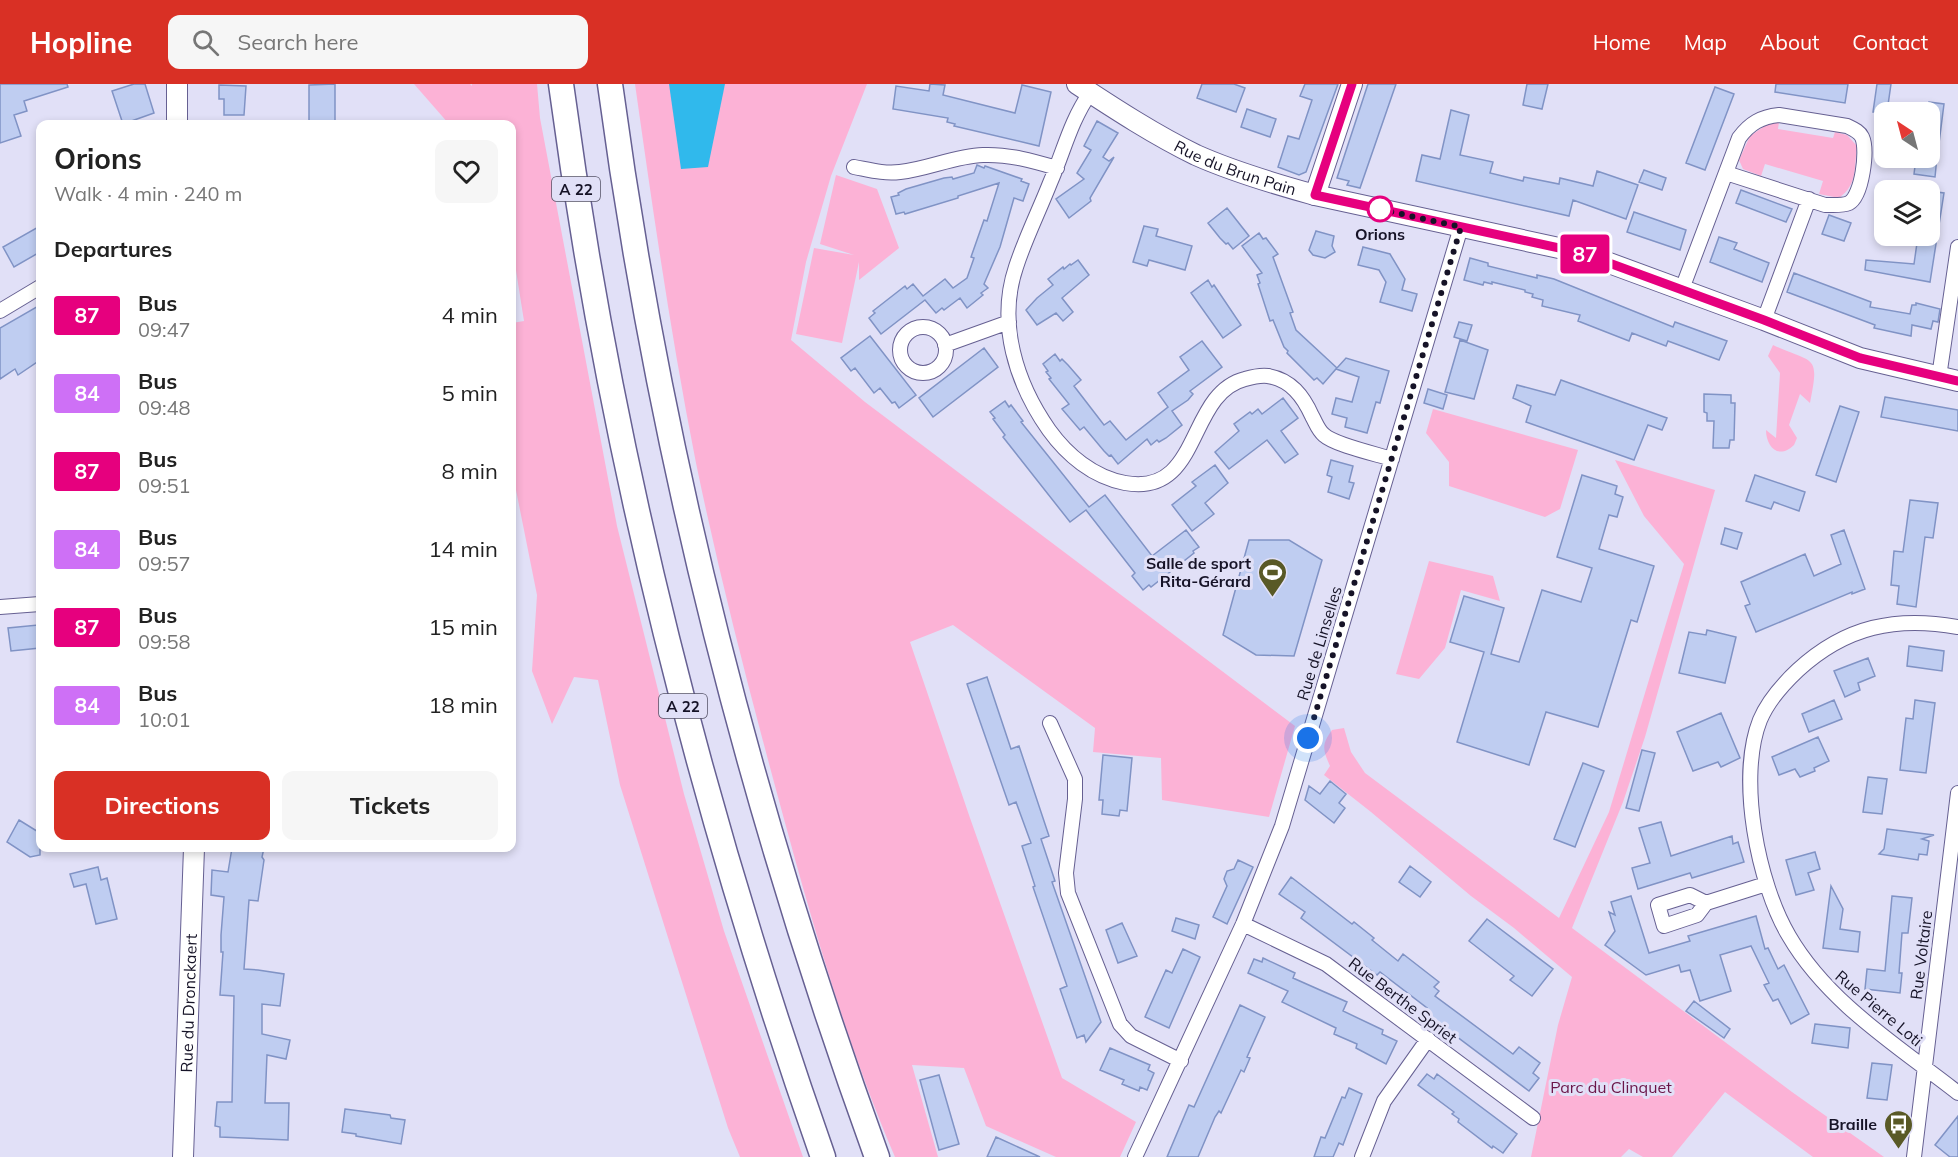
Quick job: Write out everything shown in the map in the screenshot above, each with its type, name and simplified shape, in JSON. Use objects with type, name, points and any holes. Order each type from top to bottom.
[{"type":"highway","name":"A 22","points":[[561,84],[585,245],[633,501],[713,815],[747,930],[823,1157]]},
{"type":"highway","name":"A 22","points":[[610,84],[642,291],[660,390],[688,518],[744,741],[802,941],[877,1157]]},
{"type":"main road","points":[[177,84],[177,120]]},
{"type":"main road","points":[[1315,195],[1352,84]]},
{"type":"main road","name":"Rue du Brun Pain","points":[[1084,88],[1172,143],[1199,156],[1278,185],[1582,253],[1860,358],[1949,379]]},
{"type":"main road","name":"Rue du Dronckaert","points":[[183,1157],[194,852]]},
{"type":"street","points":[[1084,88],[1057,168],[1016,267],[1010,294],[1009,322],[1012,349],[1019,375],[1029,399],[1056,439],[1074,459],[1112,480],[1135,484],[1147,483],[1168,476],[1182,460],[1215,400],[1230,386],[1241,380],[1266,376],[1277,378],[1295,388],[1307,404],[1318,428],[1328,439],[1392,459]]},
{"type":"street","points":[[1682,289],[1726,172],[1739,138],[1745,129],[1755,121],[1779,115],[1847,126],[1857,131],[1862,137],[1864,146],[1860,188],[1849,203],[1825,205],[1726,172]]},
{"type":"street","points":[[854,166],[875,171],[899,172],[949,160],[983,155],[1013,157],[1057,168]]},
{"type":"street","points":[[1764,320],[1809,199]]},
{"type":"street","name":"Rue de Linselles","points":[[1135,1157],[1243,924],[1282,826],[1461,227]]},
{"type":"street","points":[[1949,379],[1958,248]]},
{"type":"street","points":[[0,311],[36,289]]},
{"type":"street","points":[[945,345],[1009,322]]},
{"type":"street","points":[[0,607],[36,604]]},
{"type":"street","name":"Rue Pierre Loti","points":[[1958,627],[1930,622],[1912,622],[1863,630],[1831,645],[1809,660],[1792,675],[1772,699],[1758,726],[1750,771],[1757,846],[1766,884],[1778,914],[1801,955],[1821,981],[1845,1005],[1958,1093]]},
{"type":"street","points":[[1050,723],[1075,779],[1075,800],[1066,873],[1070,902],[1120,1024],[1131,1036],[1181,1061]]},
{"type":"street","name":"Rue Voltaire","points":[[1914,1157],[1958,793]]},
{"type":"street","points":[[1706,903],[1766,884]]},
{"type":"street","name":"Rue Berthe Spriet","points":[[1243,924],[1326,964],[1533,1118]]},
{"type":"street","points":[[1362,1157],[1387,1095],[1428,1039]]},
{"type":"green space","points":[[414,84],[470,84],[472,86],[472,84],[537,84],[540,118],[617,526],[684,794],[724,931],[803,1157],[740,1157],[728,1128],[620,785],[598,680],[574,677],[552,724],[532,671],[537,595],[516,490],[516,322],[524,321],[516,270],[516,120],[446,120]]},
{"type":"green space","points":[[635,84],[867,84],[831,176],[806,262],[791,340],[865,402],[1295,726],[1269,817],[1162,800],[1161,758],[1093,752],[1095,728],[953,625],[910,642],[1062,1078],[1136,1122],[1120,1157],[1056,1157],[986,1126],[964,1068],[912,1065],[938,1157],[895,1157],[861,1072],[818,941],[769,765],[725,593],[696,463],[678,368]]},
{"type":"green space","points":[[1772,121],[1779,122],[1778,129],[1833,138],[1835,132],[1847,135],[1857,146],[1854,175],[1845,193],[1839,198],[1819,194],[1823,181],[1765,164],[1761,176],[1743,169],[1739,160],[1750,136]]},
{"type":"green space","points":[[836,175],[877,189],[899,248],[859,280],[859,262],[842,343],[796,334],[814,248],[854,255],[820,244]]},
{"type":"green space","points":[[1773,345],[1811,362],[1814,376],[1810,403],[1800,394],[1789,425],[1797,438],[1794,445],[1783,451],[1774,450],[1768,442],[1766,430],[1776,438],[1780,373],[1768,356]]},
{"type":"green space","points":[[1433,409],[1578,450],[1560,509],[1545,517],[1449,486],[1449,462],[1426,433]]},
{"type":"green space","name":"Parc du Clinquet","points":[[1615,460],[1715,490],[1645,737],[1623,802],[1572,928],[1792,1092],[1884,1157],[1813,1157],[1725,1092],[1672,1157],[1643,1157],[1629,1149],[1621,1157],[1531,1157],[1558,1025],[1572,977],[1324,775],[1330,766],[1325,752],[1326,740],[1332,730],[1344,728],[1351,752],[1365,773],[1559,918],[1609,812],[1684,564],[1644,516]]},
{"type":"green space","points":[[1429,561],[1493,576],[1500,601],[1461,590],[1445,648],[1419,679],[1396,674]]},
{"type":"water","points":[[669,84],[725,84],[708,167],[681,169]]},
{"type":"building","points":[[0,84],[67,84],[68,87],[24,101],[27,111],[14,115],[21,136],[0,143]]},
{"type":"building","points":[[134,84],[145,84],[154,113],[134,120],[122,120],[112,91]]},
{"type":"building","points":[[335,84],[335,120],[309,120],[309,85]]},
{"type":"building","points":[[930,84],[945,85],[943,95],[1015,113],[1022,85],[1051,92],[1039,146],[954,126],[955,124],[947,122],[948,118],[893,109],[896,86],[929,91]]},
{"type":"building","points":[[1202,84],[1234,84],[1245,88],[1236,112],[1197,98]]},
{"type":"building","points":[[1305,84],[1338,84],[1306,172],[1299,175],[1278,167],[1288,136],[1299,139],[1312,100],[1300,96]]},
{"type":"building","points":[[1368,84],[1396,84],[1360,188],[1347,185],[1349,181],[1337,178]]},
{"type":"building","points":[[1527,84],[1548,84],[1542,109],[1523,105]]},
{"type":"building","points":[[1776,84],[1848,84],[1845,103],[1775,92]]},
{"type":"building","points":[[1877,84],[1891,84],[1888,102],[1874,102]]},
{"type":"building","points":[[219,85],[246,86],[244,115],[224,115],[224,99],[219,99]]},
{"type":"building","points":[[1715,87],[1734,94],[1705,170],[1686,163]]},
{"type":"building","points":[[1940,103],[1944,104],[1940,135]]},
{"type":"building","points":[[1247,109],[1276,119],[1270,137],[1241,127]]},
{"type":"building","points":[[1451,110],[1469,115],[1460,155],[1493,162],[1490,173],[1523,181],[1524,177],[1559,184],[1560,178],[1593,186],[1597,171],[1638,185],[1626,219],[1573,200],[1569,216],[1416,181],[1422,155],[1440,159]]},
{"type":"building","points":[[1097,121],[1118,133],[1103,157],[1109,161],[1114,157],[1090,198],[1091,201],[1069,218],[1056,199],[1084,179],[1077,173],[1091,150],[1084,146]]},
{"type":"building","points":[[977,165],[1022,179],[1021,181],[1029,184],[1023,201],[1014,198],[1000,247],[984,284],[988,288],[967,308],[960,298],[936,313],[925,300],[881,334],[869,318],[875,313],[873,311],[905,286],[907,289],[913,284],[923,296],[945,279],[953,288],[967,278],[974,258],[971,257],[984,220],[987,221],[999,183],[905,214],[904,212],[896,214],[891,197],[899,195],[898,193],[906,189],[944,178],[952,177],[953,179],[974,173]]},
{"type":"building","points":[[1915,168],[1936,168],[1935,177],[1914,174]]},
{"type":"building","points":[[1644,170],[1666,178],[1662,190],[1639,182]]},
{"type":"building","points":[[1741,190],[1792,209],[1786,222],[1736,203]]},
{"type":"building","points":[[1940,192],[1944,193],[1940,218]]},
{"type":"building","points":[[1227,208],[1249,236],[1233,249],[1208,223]]},
{"type":"building","points":[[1634,212],[1686,230],[1680,250],[1627,232]]},
{"type":"building","points":[[1829,215],[1851,223],[1844,241],[1822,234]]},
{"type":"building","points":[[1144,226],[1158,229],[1156,236],[1192,246],[1185,270],[1149,260],[1147,266],[1133,262]]},
{"type":"building","points":[[36,228],[36,254],[14,267],[3,247]]},
{"type":"building","points":[[1316,231],[1334,236],[1332,246],[1335,252],[1325,258],[1313,255],[1309,250]]},
{"type":"building","points":[[1259,233],[1263,239],[1266,238],[1278,254],[1273,257],[1293,312],[1290,313],[1296,330],[1337,368],[1346,358],[1389,371],[1380,403],[1376,402],[1367,433],[1345,427],[1347,418],[1332,414],[1336,398],[1352,402],[1359,377],[1336,369],[1323,384],[1317,378],[1314,380],[1287,353],[1273,320],[1270,321],[1258,284],[1260,283],[1257,275],[1262,273],[1242,246]]},
{"type":"building","points":[[1719,237],[1737,243],[1734,249],[1769,263],[1762,282],[1710,262]]},
{"type":"building","points":[[1917,246],[1936,246],[1930,282],[1865,270],[1866,260],[1914,264]]},
{"type":"building","points":[[1363,247],[1390,254],[1405,279],[1402,290],[1417,294],[1412,311],[1380,302],[1386,282],[1379,270],[1358,265]]},
{"type":"building","points":[[1470,258],[1488,263],[1488,266],[1537,278],[1537,275],[1554,279],[1673,327],[1675,322],[1727,341],[1719,360],[1668,341],[1666,346],[1632,333],[1629,341],[1578,321],[1580,315],[1542,306],[1543,300],[1532,297],[1533,294],[1525,290],[1492,282],[1492,284],[1484,282],[1483,285],[1464,280]]},
{"type":"building","points":[[1078,260],[1089,275],[1062,298],[1073,312],[1063,321],[1056,313],[1037,325],[1026,310],[1053,285],[1048,279],[1063,267],[1064,269]]},
{"type":"building","points":[[1794,273],[1871,302],[1870,307],[1910,314],[1912,305],[1916,303],[1940,309],[1938,322],[1933,321],[1931,329],[1912,325],[1911,336],[1874,328],[1875,325],[1787,292]]},
{"type":"building","points":[[1208,280],[1212,287],[1214,285],[1241,325],[1223,338],[1191,293]]},
{"type":"building","points":[[36,307],[36,363],[18,375],[15,369],[0,379],[0,328]]},
{"type":"building","points":[[1459,322],[1472,325],[1467,341],[1454,337]]},
{"type":"building","points":[[870,336],[916,395],[899,408],[880,388],[874,393],[855,368],[851,371],[841,358]]},
{"type":"building","points":[[1460,340],[1488,350],[1474,399],[1445,392]]},
{"type":"building","points":[[1202,341],[1222,367],[1190,391],[1193,394],[1188,400],[1172,411],[1182,425],[1159,442],[1157,440],[1151,445],[1147,439],[1118,464],[1084,427],[1080,430],[1062,409],[1069,404],[1049,379],[1051,378],[1043,364],[1055,354],[1060,361],[1062,359],[1081,380],[1074,386],[1104,425],[1110,421],[1126,440],[1168,407],[1158,393],[1189,370],[1180,357]]},
{"type":"building","points":[[984,348],[998,367],[933,417],[919,398]]},
{"type":"building","points":[[1561,380],[1667,418],[1662,430],[1648,425],[1634,460],[1526,422],[1531,406],[1513,398],[1517,385],[1555,395]]},
{"type":"building","points":[[1428,389],[1447,395],[1443,409],[1424,403]]},
{"type":"building","points":[[1704,394],[1731,395],[1731,403],[1735,403],[1734,440],[1730,440],[1729,448],[1713,448],[1714,421],[1707,421],[1707,413],[1704,412]]},
{"type":"building","points":[[1885,397],[1958,410],[1958,431],[1881,417]]},
{"type":"building","points":[[1283,398],[1298,418],[1281,431],[1298,454],[1285,463],[1267,440],[1229,469],[1215,452],[1239,431],[1234,424],[1258,409],[1262,414]]},
{"type":"building","points":[[1005,401],[1009,407],[1011,405],[1023,421],[1021,422],[1089,507],[1105,495],[1152,556],[1186,530],[1199,547],[1151,587],[1149,585],[1143,590],[1132,576],[1135,573],[1086,510],[1070,522],[1003,437],[1005,435],[990,412]]},
{"type":"building","points":[[1840,406],[1859,412],[1836,482],[1816,475]]},
{"type":"building","points":[[1331,460],[1353,466],[1349,482],[1354,483],[1349,499],[1328,492],[1332,477],[1327,475]]},
{"type":"building","points":[[1215,465],[1228,483],[1205,503],[1214,514],[1192,531],[1172,505],[1196,486],[1192,482]]},
{"type":"building","points":[[1582,475],[1617,486],[1615,494],[1623,497],[1617,517],[1609,515],[1599,549],[1654,566],[1637,622],[1631,620],[1598,727],[1546,712],[1529,765],[1457,742],[1484,652],[1450,642],[1464,596],[1504,608],[1491,654],[1519,662],[1542,590],[1581,602],[1592,568],[1557,557]]},
{"type":"building","points":[[1755,475],[1805,492],[1799,511],[1774,502],[1771,509],[1746,501]]},
{"type":"building","points":[[1910,500],[1938,503],[1933,538],[1925,537],[1916,607],[1897,604],[1899,586],[1891,585],[1894,551],[1903,552]]},
{"type":"building","points":[[1725,528],[1742,533],[1737,549],[1721,544]]},
{"type":"building","points":[[1844,530],[1865,589],[1852,594],[1852,592],[1756,632],[1745,606],[1750,604],[1741,582],[1805,554],[1814,576],[1841,564],[1831,535]]},
{"type":"building","name":"Salle de sport Rita-Gérard","points":[[1249,540],[1289,540],[1322,560],[1294,656],[1256,655],[1223,635]]},
{"type":"building","points":[[36,625],[36,648],[11,651],[8,628]]},
{"type":"building","points":[[1707,630],[1736,637],[1725,683],[1679,673],[1689,632],[1706,635]]},
{"type":"building","points":[[1909,646],[1944,651],[1942,671],[1907,666]]},
{"type":"building","points":[[1868,658],[1875,676],[1858,683],[1860,690],[1845,697],[1834,671]]},
{"type":"building","points":[[987,677],[1011,749],[1019,746],[1049,836],[1041,839],[1055,881],[1052,882],[1101,1022],[1086,1042],[1084,1035],[1077,1038],[1060,989],[1067,986],[1033,887],[1035,886],[1022,846],[1031,843],[1016,802],[1009,805],[967,684]]},
{"type":"building","points":[[1834,700],[1842,719],[1809,732],[1802,714]]},
{"type":"building","points":[[1915,700],[1935,703],[1926,773],[1900,770],[1906,718],[1913,719]]},
{"type":"building","points":[[1721,713],[1740,758],[1721,767],[1718,762],[1693,771],[1677,732]]},
{"type":"building","points":[[1818,737],[1829,761],[1814,768],[1815,771],[1800,777],[1795,769],[1779,775],[1772,757]]},
{"type":"building","points":[[1642,750],[1655,753],[1639,811],[1626,808]]},
{"type":"building","points":[[1103,755],[1132,758],[1127,811],[1120,810],[1119,816],[1102,814],[1103,800],[1099,800]]},
{"type":"building","points":[[1583,763],[1604,771],[1575,847],[1554,839]]},
{"type":"building","points":[[1868,777],[1887,779],[1882,814],[1863,812]]},
{"type":"building","points":[[1330,781],[1346,794],[1339,803],[1345,808],[1334,823],[1305,800],[1309,786],[1320,794]]},
{"type":"building","points":[[19,820],[36,831],[36,852],[40,852],[40,855],[30,857],[7,842]]},
{"type":"building","points":[[1661,822],[1671,856],[1732,836],[1733,844],[1738,842],[1744,862],[1692,878],[1690,873],[1638,889],[1632,868],[1650,863],[1639,828]]},
{"type":"building","points":[[1887,829],[1934,835],[1922,839],[1929,841],[1927,855],[1919,854],[1918,860],[1879,854],[1884,849]]},
{"type":"building","points":[[231,852],[263,852],[258,901],[249,900],[244,969],[284,974],[280,1006],[262,1004],[262,1034],[290,1040],[286,1059],[267,1055],[265,1103],[289,1103],[288,1140],[220,1137],[220,1127],[215,1126],[217,1102],[232,1102],[234,996],[220,995],[224,897],[211,895],[212,870],[228,872]]},
{"type":"building","points":[[1815,852],[1820,869],[1808,873],[1814,890],[1796,895],[1786,860]]},
{"type":"building","points":[[1238,860],[1253,867],[1227,924],[1213,917],[1227,886],[1224,879],[1227,871],[1234,869]]},
{"type":"building","points":[[1410,866],[1431,882],[1420,897],[1399,882]]},
{"type":"building","points":[[98,867],[101,880],[107,878],[117,919],[96,924],[86,884],[74,887],[70,874]]},
{"type":"building","points":[[1291,877],[1352,924],[1354,922],[1398,961],[1403,954],[1439,982],[1434,987],[1439,991],[1435,996],[1513,1054],[1519,1047],[1540,1063],[1533,1073],[1539,1078],[1529,1091],[1424,1012],[1427,1008],[1380,972],[1377,975],[1301,918],[1305,912],[1279,894]]},
{"type":"building","points":[[1831,886],[1843,909],[1840,929],[1860,932],[1858,952],[1823,948]]},
{"type":"building","points":[[1631,896],[1649,953],[1690,941],[1688,936],[1756,916],[1765,949],[1768,948],[1778,969],[1784,965],[1809,1014],[1791,1024],[1778,999],[1773,1001],[1764,985],[1769,983],[1751,946],[1720,955],[1731,991],[1700,1001],[1690,970],[1681,972],[1679,965],[1646,975],[1605,945],[1615,931],[1609,912],[1615,915],[1611,902]]},
{"type":"building","points":[[1892,896],[1912,898],[1908,933],[1902,933],[1900,993],[1865,989],[1867,969],[1885,971]]},
{"type":"building","points":[[1176,918],[1199,925],[1195,939],[1172,931]]},
{"type":"building","points":[[1487,919],[1553,969],[1532,996],[1510,980],[1514,976],[1469,941]]},
{"type":"building","points":[[1122,923],[1137,956],[1118,963],[1106,930]]},
{"type":"building","points":[[1183,949],[1200,957],[1169,1028],[1145,1017],[1166,970],[1172,973]]},
{"type":"building","points":[[1263,958],[1295,973],[1293,978],[1347,1002],[1343,1011],[1383,1030],[1382,1034],[1397,1041],[1386,1064],[1356,1048],[1357,1044],[1334,1034],[1336,1028],[1282,1002],[1288,991],[1248,973],[1254,959],[1262,962]]},
{"type":"building","points":[[1694,1001],[1730,1029],[1724,1038],[1686,1011]]},
{"type":"building","points":[[1240,1005],[1265,1017],[1247,1057],[1250,1058],[1244,1072],[1241,1070],[1221,1113],[1219,1111],[1215,1117],[1198,1157],[1167,1157],[1189,1105],[1194,1107]]},
{"type":"building","points":[[1815,1024],[1850,1028],[1848,1048],[1812,1043]]},
{"type":"building","points":[[1110,1048],[1150,1065],[1148,1070],[1154,1073],[1147,1090],[1140,1087],[1139,1091],[1122,1084],[1124,1080],[1100,1070]]},
{"type":"building","points":[[1872,1063],[1892,1065],[1887,1100],[1867,1098]]},
{"type":"building","points":[[1427,1074],[1434,1079],[1437,1074],[1517,1134],[1503,1153],[1493,1146],[1492,1148],[1458,1122],[1459,1119],[1452,1114],[1454,1112],[1418,1085]]},
{"type":"building","points":[[939,1075],[959,1144],[939,1150],[920,1080]]},
{"type":"building","points":[[1349,1088],[1362,1094],[1343,1145],[1339,1143],[1333,1157],[1314,1157],[1321,1137],[1325,1138],[1342,1097],[1345,1098]]},
{"type":"building","points":[[345,1109],[390,1115],[391,1118],[405,1120],[401,1144],[342,1132]]},
{"type":"building","points":[[1958,1116],[1958,1157],[1950,1157],[1935,1145]]},
{"type":"building","points":[[996,1137],[1040,1157],[987,1157]]},
{"type":"bus line","name":"87","points":[[1352,84],[1315,195],[1582,253],[1860,358],[1958,381]]},
{"type":"place","name":"Orions","points":[[1380,209]]},
{"type":"place","name":"Salle de sport Rita-Gérard","points":[[1272,598]]},
{"type":"place","name":"Braille","points":[[1898,1150]]},
{"type":"route","points":[[1308,738],[1461,227],[1374,208],[1380,209]]}]
